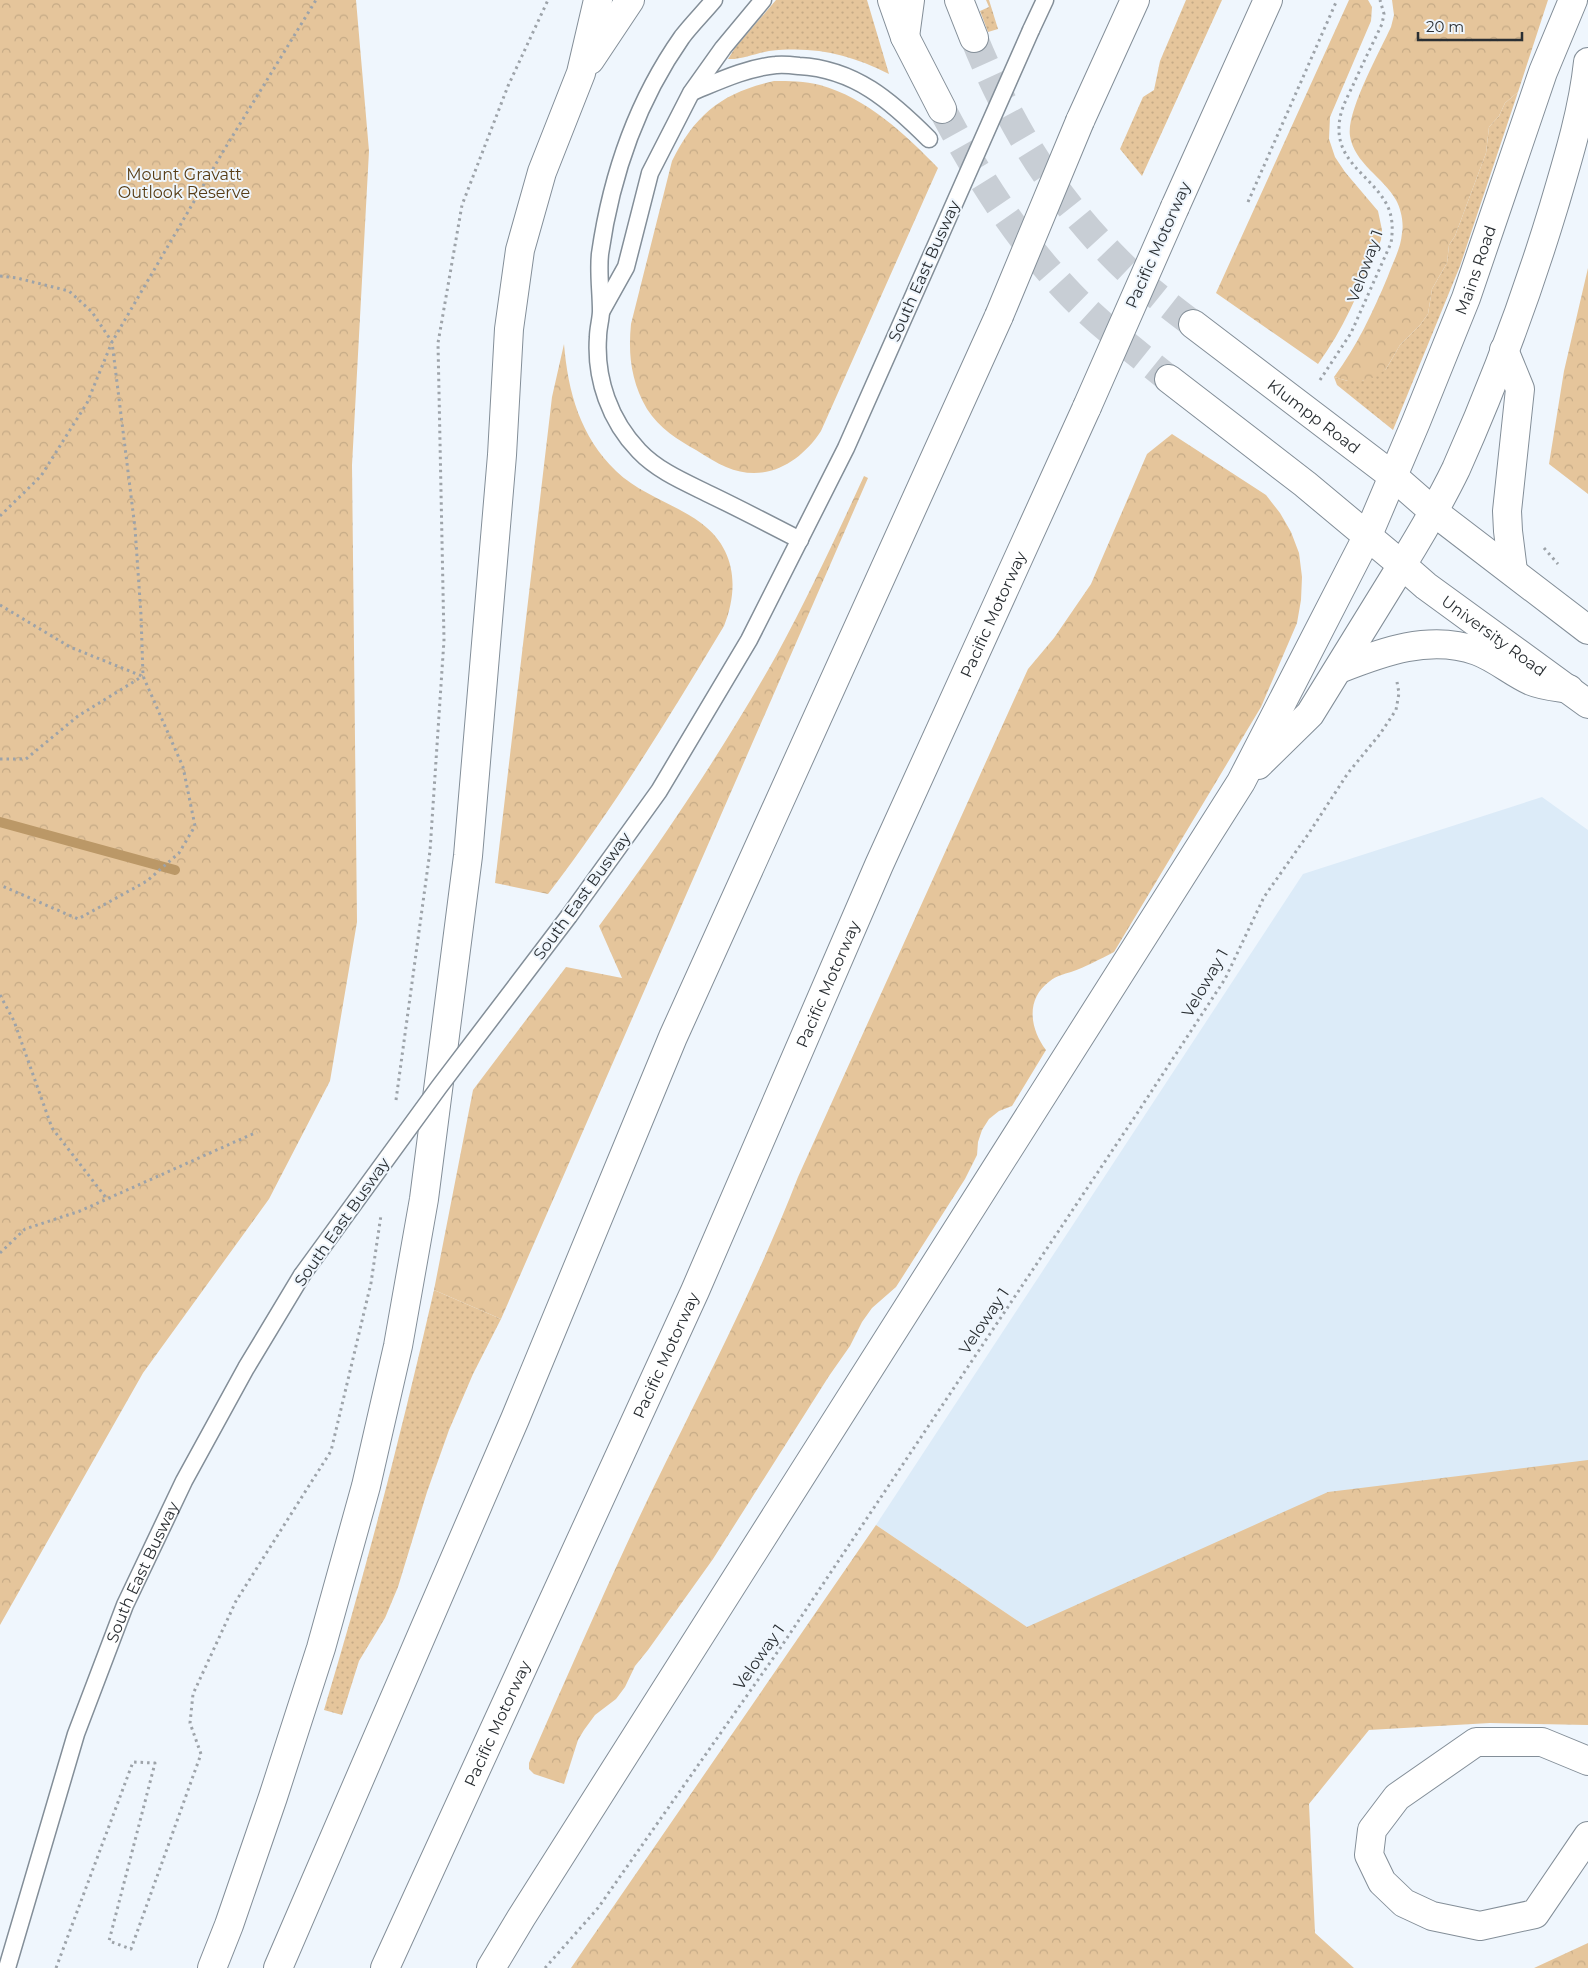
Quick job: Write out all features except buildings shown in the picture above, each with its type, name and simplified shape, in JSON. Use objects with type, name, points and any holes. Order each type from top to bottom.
[{"type":"main road","points":[[212,1968],[229,1925],[273,1797],[321,1648],[366,1486],[398,1346],[424,1198],[468,856],[502,455],[509,329],[520,250],[542,172],[581,73],[598,0]]},
{"type":"main road","points":[[581,73],[630,0]]},
{"type":"main road","points":[[892,0],[905,38],[942,110]]},
{"type":"main road","points":[[905,38],[910,0]]},
{"type":"main road","points":[[959,0],[974,38]]},
{"type":"main road","points":[[278,1968],[515,1418],[673,1037],[999,316],[1080,121],[1135,0]]},
{"type":"main road","name":"Pacific Motorway","points":[[385,1968],[694,1291],[879,865],[1268,0]]},
{"type":"main road","name":"Mains Road","points":[[1241,782],[1368,535],[1394,477],[1466,298],[1543,72],[1573,0]]},
{"type":"main road","points":[[491,1968],[1241,782],[1310,714],[1434,512],[1455,470],[1537,263],[1586,86],[1588,62]]},
{"type":"main road","name":"Klumpp Road","points":[[1193,324],[1394,477],[1434,512]]},
{"type":"main road","points":[[1504,350],[1520,389],[1507,511],[1513,571]]},
{"type":"main road","points":[[1170,379],[1368,535],[1402,565]]},
{"type":"main road","points":[[1434,512],[1588,630]]},
{"type":"main road","name":"University Road","points":[[1402,565],[1426,586],[1579,696]]},
{"type":"main road","points":[[1338,670],[1374,655],[1392,650],[1421,644],[1449,646],[1477,651],[1532,681],[1579,696]]},
{"type":"main road","points":[[1588,1761],[1542,1742],[1476,1742],[1397,1797],[1372,1830],[1370,1856],[1382,1882],[1404,1903],[1432,1916],[1480,1926],[1535,1914],[1588,1836]]},
{"type":"lane","points":[[714,0],[682,37],[652,88],[630,134],[611,193],[600,256],[601,312],[598,337],[598,363],[602,389],[612,412],[625,433],[639,451],[657,466],[800,540]]},
{"type":"lane","points":[[601,312],[626,267],[650,173],[691,93],[723,48],[763,0]]},
{"type":"lane","name":"South East Busway","points":[[7,1968],[76,1734],[125,1605],[184,1481],[246,1368],[302,1275],[438,1087],[569,916],[659,791],[749,640],[846,448],[1045,0]]},
{"type":"lane","points":[[691,93],[747,71],[778,64],[814,67],[844,75],[874,90],[906,116],[929,139]]},
{"type":"path","points":[[0,516],[42,476],[87,403],[112,342],[224,150],[316,0]]},
{"type":"path","points":[[395,1106],[430,851],[444,640],[438,343],[462,204],[508,86],[548,0]]},
{"type":"path","points":[[1248,202],[1337,0]]},
{"type":"path","name":"Veloway 1","points":[[1326,387],[1319,381],[1339,352],[1361,313],[1391,243],[1393,230],[1392,218],[1382,196],[1353,166],[1344,153],[1340,137],[1340,119],[1345,103],[1382,24],[1384,14],[1380,0]]},
{"type":"path","points":[[0,276],[17,278],[69,291],[92,312],[112,342],[135,528],[143,676],[183,767],[195,826],[179,853],[147,881],[78,919],[0,885]]},
{"type":"path","points":[[1542,544],[1562,569]]},
{"type":"path","points":[[0,606],[70,647],[143,676]]},
{"type":"path","name":"Veloway 1","points":[[545,1968],[598,1908],[781,1647],[1162,1075],[1225,979],[1264,897],[1348,773],[1380,734],[1396,710],[1399,692],[1396,675]]},
{"type":"path","points":[[0,759],[26,759],[78,716],[143,676]]},
{"type":"path","points":[[0,995],[14,1021],[52,1128],[107,1199]]},
{"type":"path","points":[[0,1253],[24,1229],[80,1211],[258,1132]]},
{"type":"path","points":[[56,1968],[132,1762],[155,1763],[109,1941],[130,1949],[202,1754],[190,1723],[193,1694],[236,1601],[331,1451],[371,1283],[381,1214]]},
{"type":"shaded area","points":[[1542,797],[1588,830],[1588,1466],[1027,1627],[876,1525],[1303,874]]},
{"type":"green space","name":"Mount Gravatt Outlook Reserve","points":[[0,0],[356,0],[369,151],[352,465],[357,922],[330,1081],[269,1199],[143,1373],[0,1625]]},
{"type":"green space","points":[[776,0],[867,0],[889,74],[860,61],[817,51],[769,51],[728,59],[735,48]]},
{"type":"green space","points":[[986,0],[989,0],[998,29],[988,32],[980,11],[989,7]]},
{"type":"green space","points":[[1186,0],[1222,0],[1142,176],[1120,149],[1143,97],[1154,90],[1160,61]]},
{"type":"green space","points":[[1349,0],[1368,0],[1372,7],[1371,21],[1330,117],[1329,139],[1335,157],[1345,172],[1378,211],[1382,230],[1381,240],[1353,304],[1337,335],[1318,364],[1216,293]]},
{"type":"green space","points":[[1392,0],[1548,0],[1518,92],[1505,103],[1499,116],[1489,127],[1486,153],[1455,236],[1449,245],[1447,263],[1432,289],[1428,314],[1400,345],[1386,369],[1375,377],[1362,381],[1348,381],[1334,377],[1357,341],[1376,303],[1398,250],[1403,229],[1402,216],[1396,200],[1357,154],[1350,136],[1350,125],[1358,97],[1391,27],[1394,15]]},
{"type":"green space","points":[[774,81],[797,81],[820,85],[854,99],[899,130],[938,168],[821,431],[803,453],[792,461],[768,472],[754,473],[740,472],[718,464],[676,438],[657,422],[647,409],[637,388],[632,368],[630,335],[631,324],[672,161],[681,145],[690,130],[701,118],[725,99],[756,86]]},
{"type":"green space","points":[[1518,92],[1460,266],[1393,430],[1337,385],[1334,377],[1348,381],[1362,381],[1386,369],[1400,345],[1428,314],[1432,289],[1447,263],[1449,245],[1455,236],[1486,153],[1489,127],[1499,116],[1505,103]]},
{"type":"green space","points":[[1588,268],[1588,494],[1549,464],[1564,371]]},
{"type":"green space","points":[[564,344],[573,396],[578,412],[593,443],[616,471],[626,479],[647,493],[691,516],[713,533],[728,557],[733,584],[729,612],[724,626],[618,796],[548,894],[495,883],[552,397]]},
{"type":"green space","points":[[1172,434],[1266,495],[1280,513],[1291,532],[1299,553],[1302,577],[1297,623],[1261,707],[1114,952],[1082,968],[1060,975],[1042,988],[1037,996],[1033,1014],[1036,1033],[1046,1050],[1012,1106],[999,1111],[989,1119],[982,1130],[978,1142],[977,1155],[965,1179],[896,1287],[872,1308],[862,1322],[850,1346],[713,1559],[635,1666],[625,1687],[616,1699],[595,1715],[584,1730],[578,1740],[564,1784],[534,1774],[529,1769],[529,1763],[582,1643],[636,1524],[761,1265],[798,1177],[1028,669],[1054,638],[1091,584],[1147,454]]},
{"type":"green space","points":[[864,476],[868,478],[501,1319],[434,1290],[473,1090],[566,967],[622,978],[599,926],[692,794],[756,691],[799,612]]},
{"type":"green space","points":[[434,1290],[501,1319],[473,1374],[449,1430],[427,1492],[398,1587],[385,1618],[359,1661],[342,1715],[324,1710],[383,1501]]},
{"type":"green space","points":[[1588,1460],[1588,1725],[1490,1723],[1369,1730],[1309,1804],[1315,1933],[1354,1968],[571,1968],[876,1525],[1027,1627],[1328,1492]]},
{"type":"green space","points":[[1588,1943],[1588,1968],[1534,1968]]},
{"type":"waterway","points":[[0,822],[175,870]]},
{"type":"tunnel","points":[[974,38],[1016,126],[1050,180],[1069,205],[1089,230],[1122,265],[1193,324]]},
{"type":"tunnel","points":[[942,109],[1000,207],[1052,274],[1094,317],[1169,379]]}]
